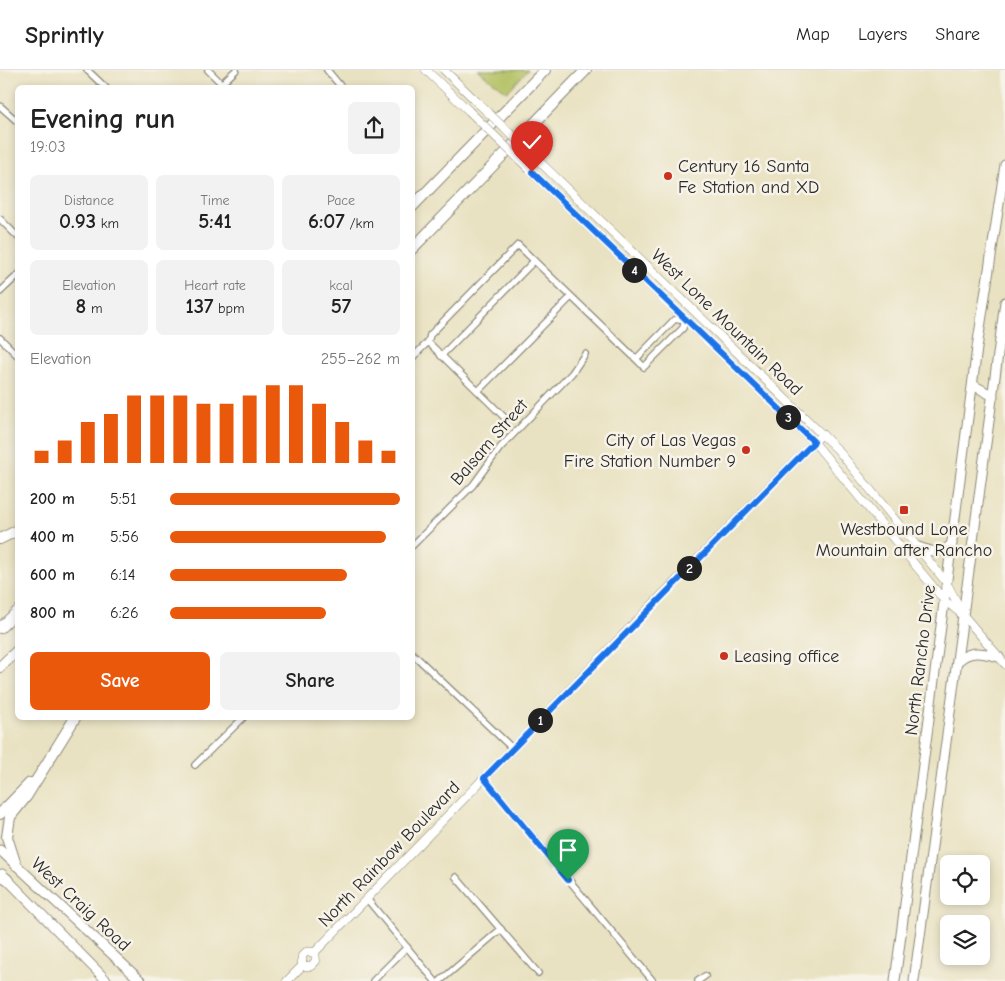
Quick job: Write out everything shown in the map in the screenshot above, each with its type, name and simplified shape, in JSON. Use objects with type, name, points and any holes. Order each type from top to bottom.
[{"type":"highway","points":[[415,204],[545,70]]},
{"type":"highway","points":[[415,246],[586,70]]},
{"type":"highway","points":[[0,539],[15,532]]},
{"type":"highway","points":[[0,628],[15,614]]},
{"type":"highway","points":[[0,668],[15,653]]},
{"type":"highway","points":[[16,865],[7,837],[8,823],[74,720]]},
{"type":"highway","points":[[0,814],[40,774]]},
{"type":"main road","name":"West Lone Mountain Road","points":[[426,70],[814,442],[944,600],[964,616],[1002,660]]},
{"type":"main road","name":"West Lone Mountain Road","points":[[444,70],[822,434],[946,582],[964,616]]},
{"type":"main road","name":"North Rancho Drive","points":[[896,981],[946,582],[1005,165]]},
{"type":"main road","name":"North Rancho Drive","points":[[914,981],[1005,302]]},
{"type":"main road","points":[[685,318],[693,310]]},
{"type":"main road","points":[[703,336],[711,327]]},
{"type":"main road","points":[[727,358],[735,350]]},
{"type":"main road","points":[[735,366],[743,358]]},
{"type":"main road","points":[[973,385],[993,396]]},
{"type":"main road","points":[[767,396],[775,388]]},
{"type":"main road","points":[[779,408],[787,400]]},
{"type":"main road","name":"North Rainbow Boulevard","points":[[287,981],[302,966],[302,956],[306,952],[315,952],[822,434]]},
{"type":"main road","points":[[918,547],[936,552],[952,544]]},
{"type":"main road","points":[[958,661],[970,653],[977,652],[1002,660]]},
{"type":"main road","name":"West Craig Road","points":[[0,850],[141,981]]},
{"type":"main road","name":"West Craig Road","points":[[2,875],[107,981]]},
{"type":"main road","points":[[898,964],[902,981]]},
{"type":"street","points":[[87,70],[103,85]]},
{"type":"street","points":[[208,70],[221,85]]},
{"type":"street","points":[[223,85],[236,70]]},
{"type":"street","points":[[327,70],[340,85]]},
{"type":"street","points":[[0,106],[15,119]]},
{"type":"street","points":[[0,219],[15,234]]},
{"type":"street","points":[[415,355],[428,342],[430,335],[518,245],[644,367],[683,328],[685,318],[674,320],[636,359]]},
{"type":"street","points":[[441,356],[534,261]]},
{"type":"street","points":[[0,292],[15,278]]},
{"type":"street","points":[[478,391],[572,296]]},
{"type":"street","points":[[0,338],[15,353]]},
{"type":"street","points":[[428,342],[507,420]]},
{"type":"street","name":"Balsam Street","points":[[415,543],[473,485],[500,448],[572,373],[585,354]]},
{"type":"street","points":[[415,656],[512,749]]},
{"type":"street","points":[[195,765],[241,720]]},
{"type":"street","points":[[484,778],[653,981]]},
{"type":"street","points":[[456,877],[538,973]]},
{"type":"street","points":[[367,899],[435,981]]},
{"type":"street","points":[[440,981],[501,929]]},
{"type":"street","points":[[373,981],[406,947]]},
{"type":"street","points":[[698,981],[705,976]]},
{"type":"green space","points":[[478,70],[528,70],[507,92]]},
{"type":"place","name":"Century 16 Santa Fe Station and XD","points":[[668,176]]},
{"type":"place","name":"City of Las Vegas Fire Station Number 9","points":[[746,450]]},
{"type":"place","name":"Westbound Lone Mountain after Rancho","points":[[904,510]]},
{"type":"place","name":"Leasing office","points":[[724,656]]},
{"type":"route","points":[[532,172],[814,442],[484,778],[568,880]]}]
